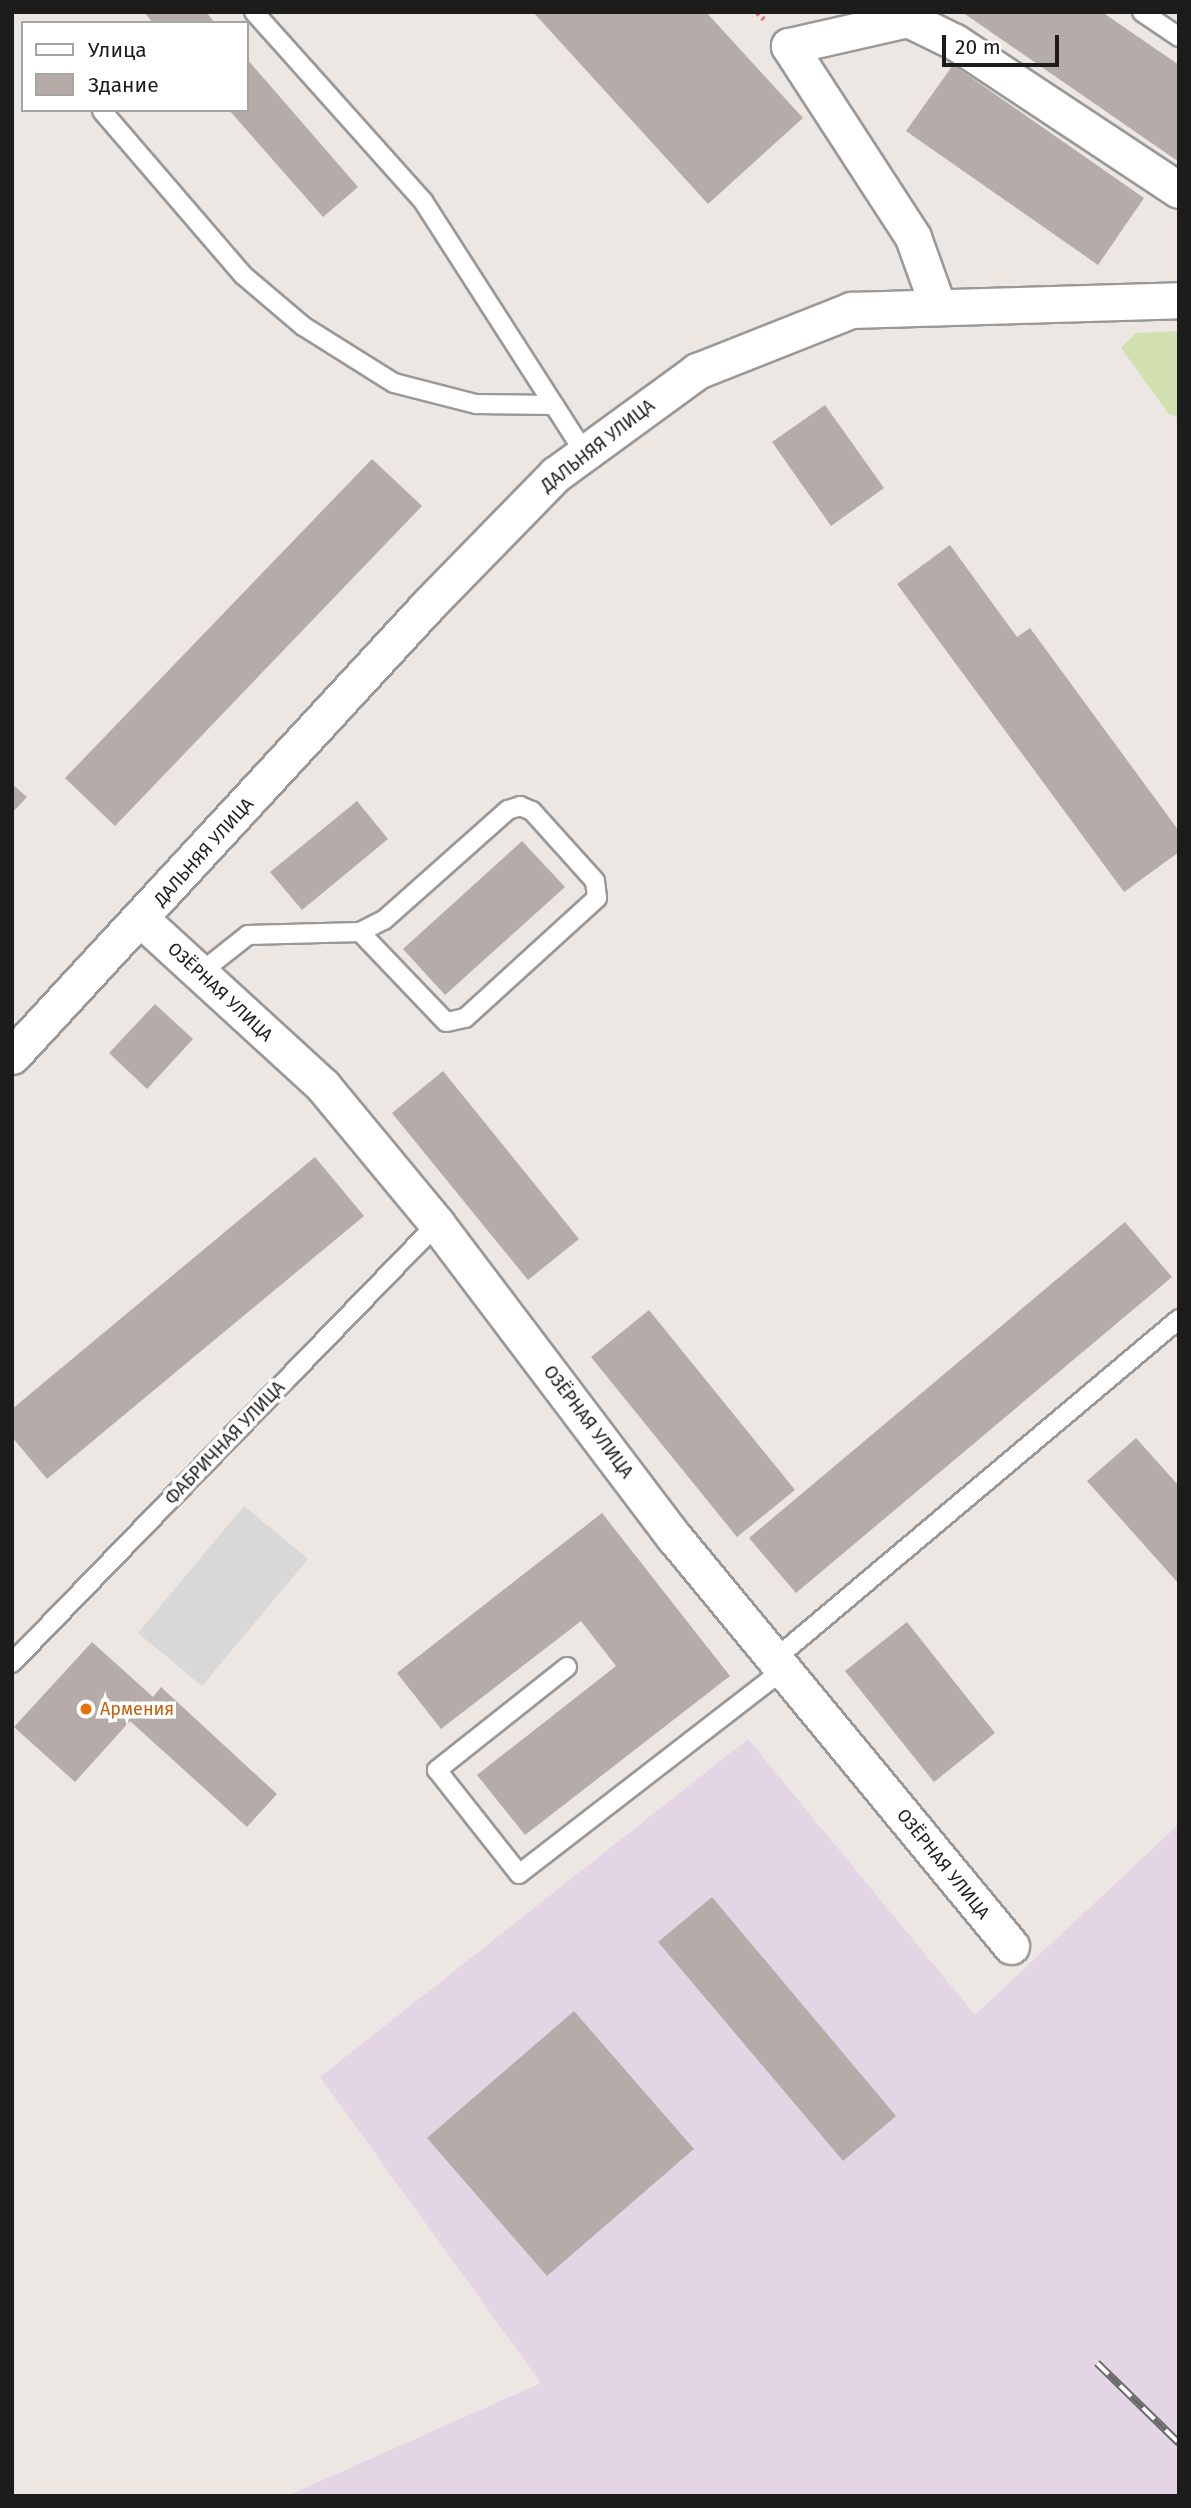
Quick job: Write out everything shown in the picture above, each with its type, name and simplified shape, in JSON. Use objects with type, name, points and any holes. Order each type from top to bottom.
[{"type":"street","points":[[938,307],[914,237],[789,46],[908,19],[955,42],[1179,190]]},
{"type":"street","name":"ДАЛЬНЯЯ УЛИЦА","points":[[18,1038],[142,920],[430,603],[556,474],[697,371],[851,310],[1176,291]]},
{"type":"street","name":"ОЗЁРНАЯ УЛИЦА","points":[[142,920],[323,1086],[437,1224],[674,1537],[1011,1946]]},
{"type":"lane","points":[[254,12],[423,201],[585,453]]},
{"type":"lane","points":[[1142,12],[1179,37]]},
{"type":"lane","points":[[103,112],[243,275],[303,326],[394,383],[476,404],[554,405]]},
{"type":"lane","points":[[200,973],[248,935],[360,932],[384,920],[514,807],[532,811],[598,888],[593,905],[460,1021],[440,1019],[360,932]]},
{"type":"lane","name":"ФАБРИЧНАЯ УЛИЦА","points":[[12,1663],[437,1224]]},
{"type":"lane","points":[[567,1667],[437,1770],[519,1874],[779,1664],[1179,1319]]},
{"type":"shaded area","points":[[244,1506],[308,1559],[202,1686],[138,1633]]},
{"type":"shaded area","points":[[748,1739],[975,2015],[1179,1824],[1179,2496],[287,2496],[541,2383],[320,2077]]},
{"type":"green space","points":[[1179,331],[1179,419],[1168,413],[1121,348],[1136,333]]},
{"type":"building","points":[[144,12],[206,12],[213,21],[151,21]]},
{"type":"building","points":[[533,12],[706,12],[803,118],[708,204]]},
{"type":"building","points":[[962,12],[1102,12],[1179,65],[1179,162]]},
{"type":"building","points":[[248,60],[358,187],[323,217],[231,112],[248,112]]},
{"type":"building","points":[[953,65],[1144,198],[1098,265],[906,131]]},
{"type":"building","points":[[825,405],[884,488],[831,526],[772,442]]},
{"type":"building","points":[[372,459],[422,506],[115,826],[65,778]]},
{"type":"building","points":[[950,545],[1017,637],[1030,628],[1179,831],[1179,852],[1124,892],[897,584]]},
{"type":"building","points":[[12,784],[27,797],[12,813]]},
{"type":"building","points":[[357,801],[388,839],[302,910],[270,872]]},
{"type":"building","points":[[522,841],[565,887],[445,995],[403,949]]},
{"type":"building","points":[[155,1004],[193,1039],[147,1089],[109,1053]]},
{"type":"building","points":[[443,1071],[579,1239],[528,1280],[392,1113]]},
{"type":"building","points":[[315,1157],[364,1216],[47,1479],[12,1437],[12,1409]]},
{"type":"building","points":[[1125,1222],[1172,1277],[796,1593],[749,1538]]},
{"type":"building","points":[[649,1310],[795,1490],[737,1537],[591,1357]]},
{"type":"building","points":[[1136,1438],[1179,1486],[1179,1584],[1087,1481]]},
{"type":"building","points":[[602,1513],[730,1676],[525,1835],[477,1775],[616,1666],[581,1621],[441,1729],[397,1673]]},
{"type":"building","points":[[907,1622],[995,1733],[934,1782],[845,1671]]},
{"type":"building","points":[[92,1642],[153,1697],[161,1687],[277,1794],[247,1827],[130,1721],[75,1782],[14,1727]]},
{"type":"building","points":[[712,1897],[896,2116],[843,2161],[658,1942]]},
{"type":"building","points":[[574,2011],[694,2149],[547,2276],[427,2138]]},
{"type":"railway","points":[[1097,2363],[1179,2443]]},
{"type":"place","name":"Армения","points":[[86,1709]]}]
